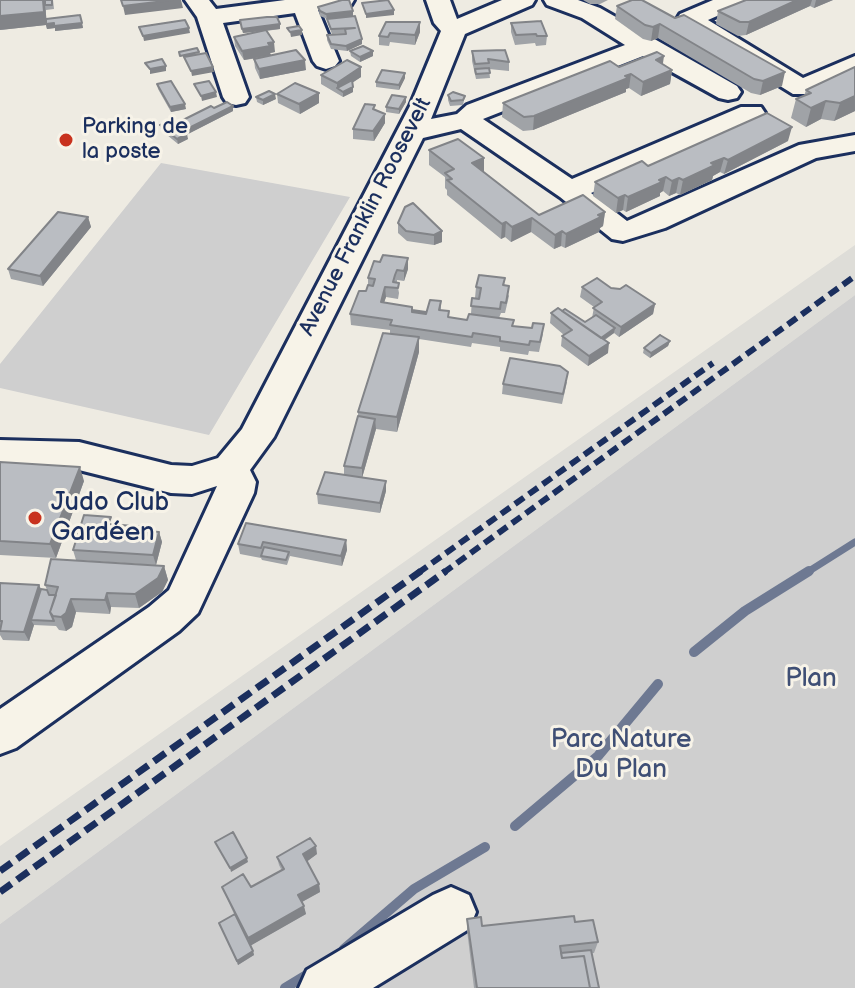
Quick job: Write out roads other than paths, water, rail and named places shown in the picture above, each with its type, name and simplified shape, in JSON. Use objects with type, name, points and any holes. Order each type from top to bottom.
[{"type":"street","points":[[236,97],[203,8],[342,0]]},
{"type":"street","points":[[438,0],[446,23],[456,29],[523,0]]},
{"type":"street","points":[[556,0],[591,13],[728,92]]},
{"type":"street","points":[[733,0],[689,19],[802,88],[855,64]]},
{"type":"street","points":[[302,2],[326,61]]},
{"type":"street","name":"Avenue Franklin Roosevelt","points":[[231,468],[256,437],[412,132],[449,37],[456,29]]},
{"type":"street","points":[[412,132],[466,120],[477,111],[645,46]]},
{"type":"street","points":[[570,191],[751,113]]},
{"type":"street","points":[[466,120],[570,191],[623,232],[654,222],[809,151],[855,143]]},
{"type":"street","points":[[0,454],[79,456],[171,479],[192,480],[231,468],[237,482],[235,493],[184,601],[164,619],[0,734]]},
{"type":"street","points":[[325,988],[451,912]]},
{"type":"waterway","points":[[806,573],[855,542]]},
{"type":"waterway","points":[[694,652],[745,611],[809,571]]},
{"type":"waterway","points":[[515,826],[598,756],[658,684]]},
{"type":"waterway","points":[[344,949],[414,889],[485,847]]},
{"type":"waterway","points":[[285,988],[313,971]]},
{"type":"railway","points":[[443,573],[855,276]]},
{"type":"railway","points":[[418,573],[713,363]]},
{"type":"railway","points":[[0,871],[421,571]]},
{"type":"railway","points":[[0,892],[446,571]]},
{"type":"place","name":"Parking de la poste","points":[[66,140]]},
{"type":"place","name":"Judo Club Gardéen","points":[[35,518]]},
{"type":"park label","name":"Plan","points":[[811,679]]},
{"type":"park label","name":"Parc Nature Du Plan","points":[[621,755]]}]
